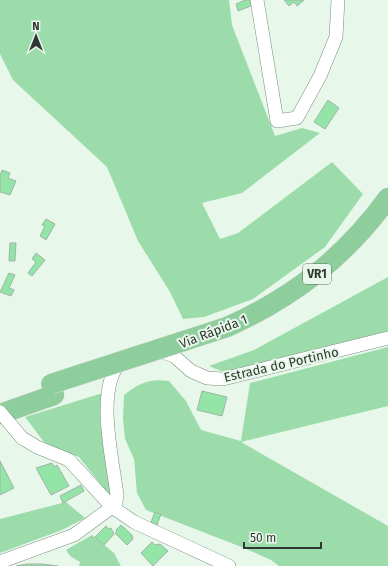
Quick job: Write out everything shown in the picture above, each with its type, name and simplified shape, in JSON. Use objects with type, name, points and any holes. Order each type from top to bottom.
[{"type":"highway","name":"Via Rápida 1","points":[[229,333],[283,299],[311,278],[354,240],[388,198]]},
{"type":"highway","name":"Via Rápida 1","points":[[0,401],[52,390],[277,316],[317,290],[364,247],[388,219]]},
{"type":"highway","name":"Via Rápida 1","points":[[0,413],[52,390]]},
{"type":"street","points":[[258,0],[277,121],[297,118],[320,76],[336,37],[338,0]]},
{"type":"street","name":"Estrada do Portinho","points":[[112,507],[116,502],[117,494],[106,419],[111,377],[120,361],[134,350],[151,348],[174,356],[191,371],[207,378],[223,379],[388,338]]},
{"type":"street","points":[[0,413],[22,438],[36,448],[69,460],[112,507],[134,522],[229,566]]},
{"type":"street","points":[[0,562],[74,535],[112,507]]},
{"type":"green space","points":[[0,0],[229,0],[232,25],[275,136],[302,128],[320,133],[242,193],[202,203],[220,239],[238,233],[332,162],[363,194],[325,247],[253,299],[204,317],[183,319],[170,292],[138,241],[107,167],[13,80],[0,54]]},
{"type":"green space","points":[[388,277],[388,331],[224,372],[209,366],[254,350]]},
{"type":"green space","points":[[388,347],[388,406],[241,442],[388,526],[388,566],[279,566],[271,560],[244,548],[146,510],[137,493],[134,459],[125,439],[123,419],[124,395],[134,387],[145,382],[156,380],[169,381],[186,401],[201,430],[241,441],[250,383]]},
{"type":"green space","points":[[106,392],[100,422],[111,480],[112,495],[109,495],[79,457],[53,448],[44,442],[25,417]]},
{"type":"green space","points":[[66,502],[85,518],[62,530],[0,553],[0,519]]},
{"type":"green space","points":[[92,535],[114,553],[121,566],[79,566],[80,562],[70,556],[66,550]]},
{"type":"building","points":[[245,0],[251,0],[253,5],[238,11],[236,4]]},
{"type":"building","points":[[284,0],[304,0],[297,6],[294,2],[289,6]]},
{"type":"building","points":[[328,100],[339,108],[325,129],[314,122]]},
{"type":"building","points":[[2,170],[10,173],[8,178],[16,181],[10,195],[0,192],[0,176]]},
{"type":"building","points":[[46,219],[55,224],[46,240],[40,236],[45,226],[42,225]]},
{"type":"building","points":[[10,243],[16,243],[15,261],[9,261]]},
{"type":"building","points":[[36,253],[45,260],[32,276],[28,273],[36,262],[32,259]]},
{"type":"building","points":[[9,273],[15,275],[9,288],[14,290],[11,296],[0,292]]},
{"type":"building","points":[[202,391],[227,397],[222,416],[197,410]]},
{"type":"building","points":[[0,461],[14,488],[0,495]]},
{"type":"building","points":[[52,463],[54,467],[57,465],[69,486],[51,495],[36,468]]},
{"type":"building","points":[[81,485],[84,491],[63,503],[60,496]]},
{"type":"building","points":[[155,512],[161,514],[157,525],[151,522]]},
{"type":"building","points":[[121,525],[132,535],[133,539],[127,545],[115,533]]},
{"type":"building","points":[[106,526],[109,529],[111,528],[114,534],[104,545],[95,537]]},
{"type":"building","points":[[152,542],[155,545],[160,544],[168,551],[153,566],[141,553]]},
{"type":"building","points":[[42,564],[58,566],[16,566]]}]
